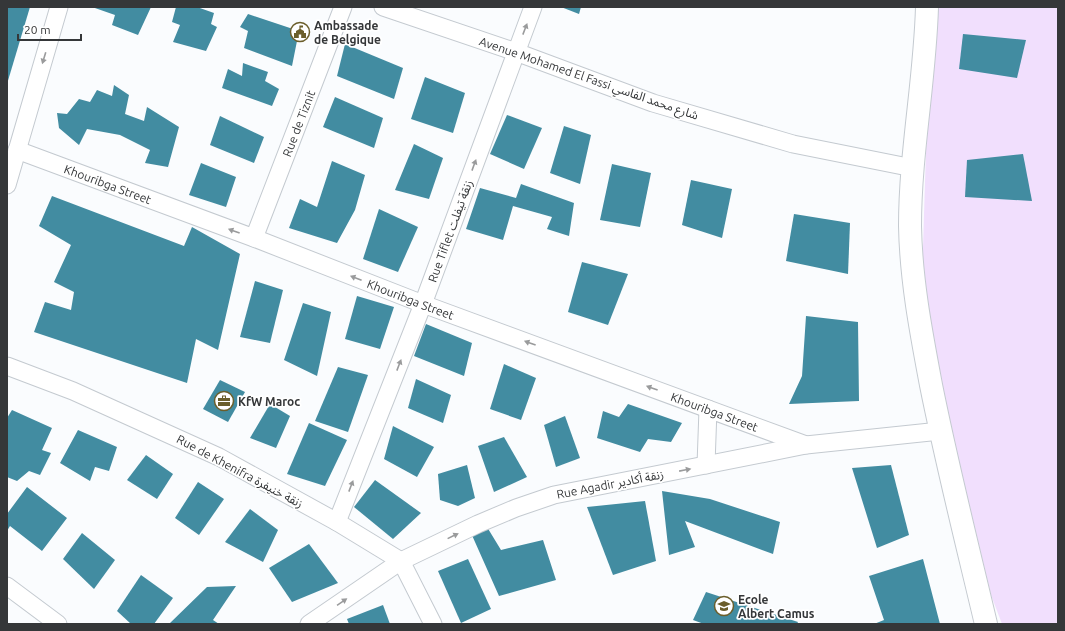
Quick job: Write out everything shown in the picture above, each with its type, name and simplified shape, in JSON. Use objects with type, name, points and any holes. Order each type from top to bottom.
[{"type":"street","points":[[7,185],[59,7]]},
{"type":"street","name":"Rue de Tiznit","points":[[254,238],[342,7]]},
{"type":"street","name":"Avenue Mohamed El Fassi شارع محمد الفاسي","points":[[383,7],[516,52],[653,103],[785,142],[913,168]]},
{"type":"street","name":"Rue Tiflet زنقة تيفلت","points":[[337,522],[423,304],[533,7]]},
{"type":"street","points":[[927,7],[913,168],[910,226],[913,273],[918,317],[940,431],[986,624]]},
{"type":"street","name":"Khouribga Street","points":[[16,150],[254,238],[423,304],[806,445]]},
{"type":"street","name":"Rue de Khenifra زنقة خنيفرة","points":[[7,366],[73,391],[219,457],[337,522],[401,561]]},
{"type":"street","points":[[706,465],[708,409]]},
{"type":"street","name":"Rue Agadir زنقة أكادير","points":[[309,624],[401,561],[478,524],[516,508],[554,495],[806,445],[940,431]]},
{"type":"street","points":[[401,561],[433,624]]},
{"type":"street","points":[[7,586],[58,624]]},
{"type":"shaded area","points":[[936,7],[1058,7],[1058,624],[1002,624],[991,595],[936,367],[922,280],[926,150]]},
{"type":"building","points":[[7,7],[30,7],[7,84]]},
{"type":"building","points":[[92,7],[151,7],[138,35],[112,25],[115,15]]},
{"type":"building","points":[[176,7],[197,7],[214,13],[211,24],[217,27],[206,51],[173,42],[180,25],[172,22]]},
{"type":"building","points":[[561,7],[581,7],[579,14]]},
{"type":"building","points":[[248,14],[299,31],[292,66],[244,48],[248,31],[240,27]]},
{"type":"building","points":[[963,34],[1026,40],[1017,78],[959,69]]},
{"type":"building","points":[[345,44],[403,68],[394,99],[337,76]]},
{"type":"building","points":[[243,63],[268,72],[265,81],[279,89],[272,106],[222,88],[228,69],[242,76]]},
{"type":"building","points":[[425,77],[465,93],[453,133],[411,119]]},
{"type":"building","points":[[114,85],[129,95],[125,114],[144,121],[147,107],[179,127],[168,167],[145,163],[150,150],[120,135],[87,129],[79,145],[59,128],[57,113],[67,114],[79,99],[90,102],[97,90],[112,96]]},
{"type":"building","points":[[335,97],[383,118],[374,148],[323,127]]},
{"type":"building","points":[[507,115],[542,128],[524,169],[490,154]]},
{"type":"building","points":[[220,116],[264,137],[254,163],[210,145]]},
{"type":"building","points":[[564,126],[591,135],[580,184],[550,173]]},
{"type":"building","points":[[414,144],[443,158],[429,199],[395,190]]},
{"type":"building","points":[[1023,154],[1032,201],[965,197],[967,160]]},
{"type":"building","points":[[332,161],[365,175],[355,210],[337,243],[289,228],[300,199],[317,207]]},
{"type":"building","points":[[201,163],[236,177],[226,207],[189,195]]},
{"type":"building","points":[[612,164],[651,173],[640,227],[600,220]]},
{"type":"building","points":[[691,180],[732,189],[722,238],[682,225]]},
{"type":"building","points":[[521,184],[574,203],[569,236],[547,229],[552,217],[513,206],[503,240],[466,229],[480,188],[516,198]]},
{"type":"building","points":[[52,196],[184,246],[192,227],[240,254],[218,350],[196,339],[187,383],[34,332],[45,302],[71,310],[74,292],[54,282],[71,245],[39,226]]},
{"type":"building","points":[[379,209],[418,227],[398,272],[363,259]]},
{"type":"building","points":[[794,214],[850,223],[848,274],[786,261]]},
{"type":"building","points":[[582,262],[628,274],[608,325],[568,312]]},
{"type":"building","points":[[255,281],[283,290],[270,343],[240,337]]},
{"type":"building","points":[[357,296],[394,307],[380,349],[345,339]]},
{"type":"building","points":[[303,303],[331,312],[317,376],[284,360]]},
{"type":"building","points":[[806,316],[858,322],[859,401],[789,404],[802,376]]},
{"type":"building","points":[[426,324],[472,343],[464,376],[414,356]]},
{"type":"building","points":[[504,364],[536,378],[521,420],[490,409]]},
{"type":"building","points":[[338,367],[368,375],[348,432],[315,421]]},
{"type":"building","points":[[416,379],[451,395],[443,423],[408,408]]},
{"type":"building","name":"KfW Maroc","points":[[220,380],[245,392],[228,422],[203,409]]},
{"type":"building","points":[[270,404],[290,416],[276,448],[250,438]]},
{"type":"building","points":[[628,404],[682,423],[671,442],[648,439],[640,452],[597,438],[603,411],[619,417]]},
{"type":"building","points":[[12,410],[52,428],[42,450],[51,453],[40,475],[29,471],[17,481],[7,477],[7,418]]},
{"type":"building","points":[[565,416],[580,458],[556,467],[544,425]]},
{"type":"building","points":[[309,423],[347,440],[325,486],[287,474]]},
{"type":"building","points":[[393,426],[434,447],[417,477],[384,459]]},
{"type":"building","points":[[78,430],[117,447],[109,471],[95,467],[90,481],[60,463]]},
{"type":"building","points":[[504,437],[527,477],[494,492],[478,446]]},
{"type":"building","points":[[146,455],[173,474],[157,499],[127,480]]},
{"type":"building","points":[[467,465],[475,498],[458,506],[440,500],[438,474]]},
{"type":"building","points":[[891,465],[909,535],[877,548],[852,468]]},
{"type":"building","points":[[375,480],[421,513],[393,539],[354,507]]},
{"type":"building","points":[[198,482],[224,499],[199,535],[175,518]]},
{"type":"building","points":[[27,487],[67,518],[42,551],[10,526],[7,531],[7,514]]},
{"type":"building","points":[[662,491],[710,499],[780,522],[773,554],[685,521],[695,547],[669,555]]},
{"type":"building","points":[[645,501],[656,561],[613,575],[587,507]]},
{"type":"building","points":[[250,509],[278,530],[263,562],[225,542]]},
{"type":"building","points":[[487,527],[501,550],[543,540],[556,580],[499,596],[471,533]]},
{"type":"building","points":[[82,533],[115,560],[94,589],[63,559]]},
{"type":"building","points":[[309,544],[338,583],[292,602],[269,568]]},
{"type":"building","points":[[468,559],[491,609],[461,623],[438,571]]},
{"type":"building","points":[[923,559],[940,624],[874,624],[884,620],[869,576]]},
{"type":"building","points":[[141,575],[173,598],[154,624],[131,624],[117,611]]},
{"type":"building","points":[[236,586],[213,620],[219,624],[169,624],[207,587]]},
{"type":"building","name":"Ecole Albert Camus","points":[[706,592],[798,622],[797,624],[704,624],[693,620]]},
{"type":"building","points":[[383,605],[390,624],[349,624],[347,619]]},
{"type":"place","name":"Ambassade de Belgique","points":[[300,32]]},
{"type":"place","name":"KfW Maroc","points":[[224,401]]},
{"type":"place","name":"Ecole Albert Camus","points":[[724,606]]}]
